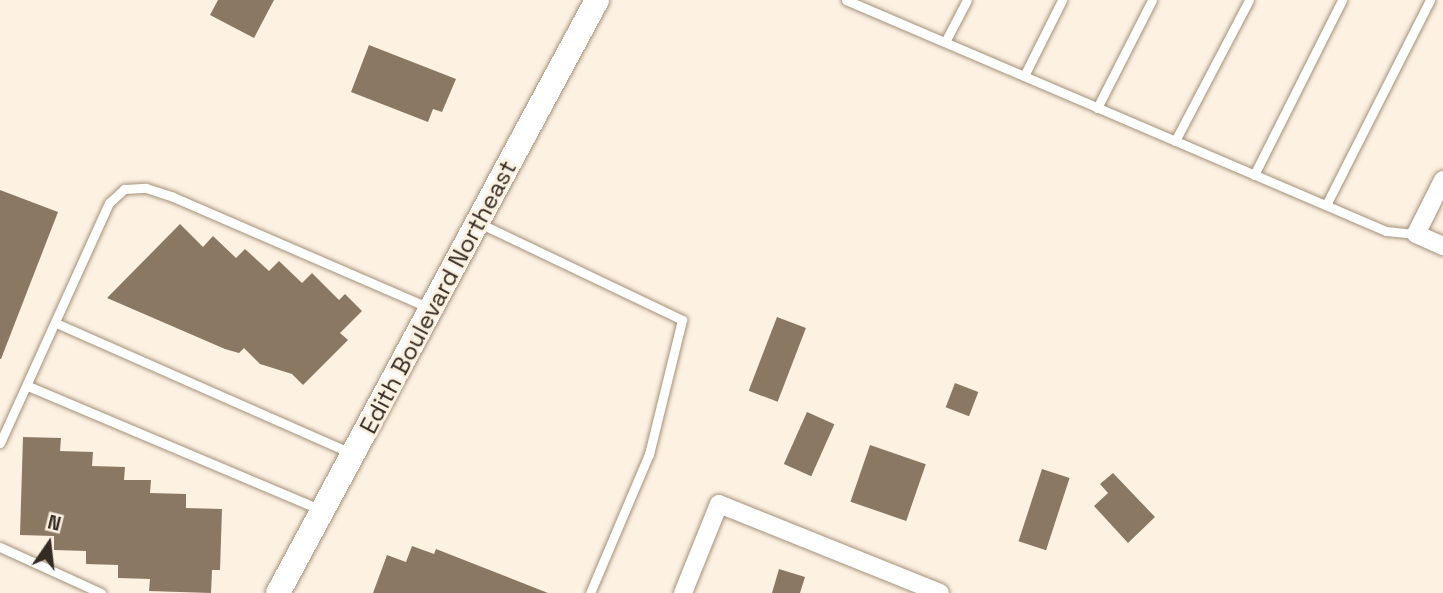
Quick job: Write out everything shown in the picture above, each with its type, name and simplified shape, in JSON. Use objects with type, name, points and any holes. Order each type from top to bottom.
[{"type":"street","name":"Edith Boulevard Northeast","points":[[278,593],[597,0]]},
{"type":"street","points":[[1443,180],[1416,234],[1443,246]]},
{"type":"street","points":[[683,593],[719,504],[940,593]]},
{"type":"lane","points":[[846,0],[1386,232],[1416,234]]},
{"type":"lane","points":[[871,11],[876,0]]},
{"type":"lane","points":[[945,42],[967,0]]},
{"type":"lane","points":[[1024,76],[1062,0]]},
{"type":"lane","points":[[1097,108],[1152,0]]},
{"type":"lane","points":[[1175,141],[1249,0]]},
{"type":"lane","points":[[1254,175],[1342,0]]},
{"type":"lane","points":[[1326,205],[1430,0]]},
{"type":"lane","points":[[0,443],[109,203],[124,189],[146,188],[431,308]]},
{"type":"lane","points":[[478,222],[682,320],[649,454],[590,593]]},
{"type":"lane","points":[[56,323],[353,454]]},
{"type":"lane","points":[[28,386],[322,511]]},
{"type":"lane","points":[[0,547],[101,593]]},
{"type":"building","points":[[218,0],[274,0],[254,38],[210,15]]},
{"type":"building","points":[[369,45],[456,79],[442,112],[433,109],[428,122],[351,92]]},
{"type":"building","points":[[0,190],[58,212],[1,359],[0,359]]},
{"type":"building","points":[[180,224],[203,247],[213,236],[236,258],[245,249],[269,271],[279,261],[302,283],[312,273],[339,300],[345,294],[362,311],[340,333],[348,340],[303,385],[292,374],[260,364],[244,348],[239,353],[225,349],[107,298]]},
{"type":"building","points":[[777,317],[806,328],[778,402],[749,391]]},
{"type":"building","points":[[955,383],[978,392],[969,416],[946,407]]},
{"type":"building","points":[[807,412],[834,424],[811,476],[784,464]]},
{"type":"building","points":[[23,437],[61,438],[60,451],[93,452],[92,466],[125,467],[124,480],[151,480],[150,493],[186,494],[186,508],[222,509],[220,570],[212,570],[211,593],[149,591],[150,579],[118,578],[118,565],[86,564],[86,551],[54,550],[54,536],[20,535]]},
{"type":"building","points":[[870,445],[926,464],[906,521],[850,502]]},
{"type":"building","points":[[1042,469],[1070,478],[1046,550],[1019,541]]},
{"type":"building","points":[[1113,473],[1155,517],[1128,543],[1094,506],[1108,493],[1100,484]]},
{"type":"building","points":[[412,546],[434,554],[436,549],[548,593],[373,593],[387,555],[406,562]]},
{"type":"building","points":[[779,569],[805,577],[800,593],[772,593]]}]
